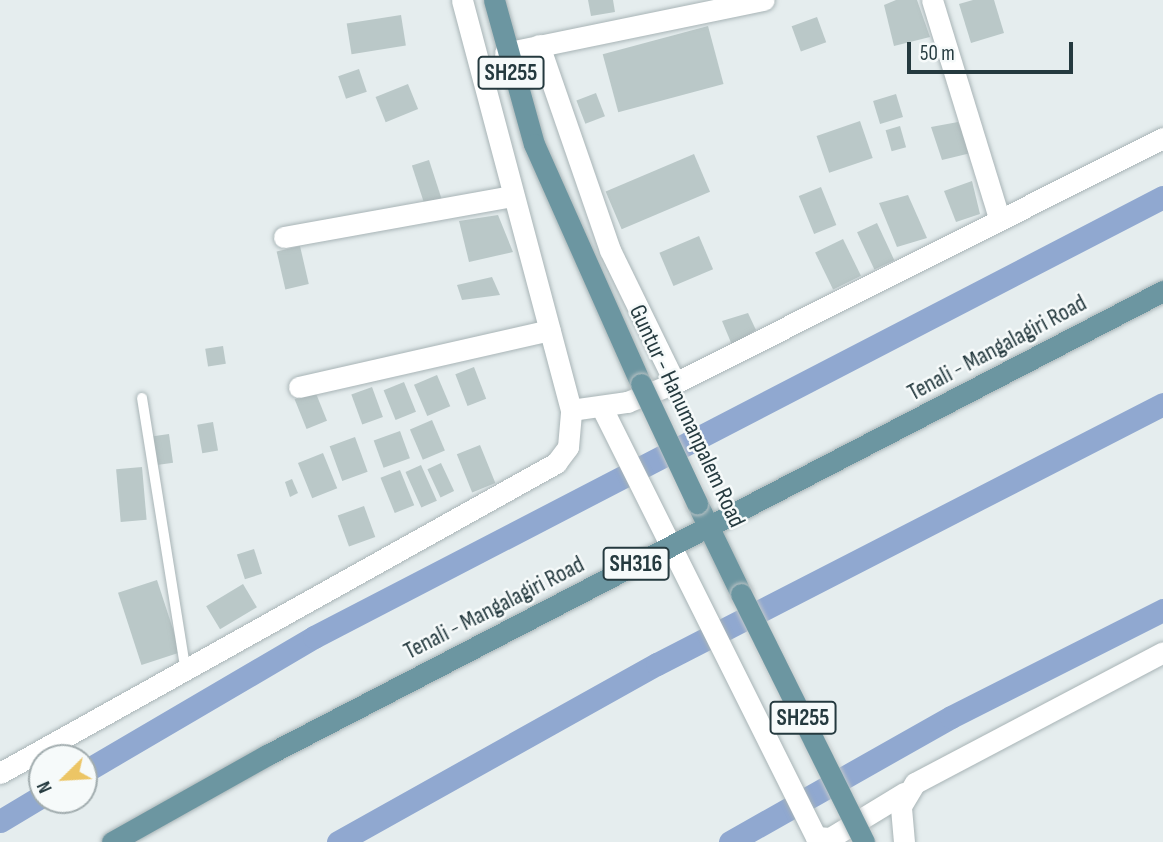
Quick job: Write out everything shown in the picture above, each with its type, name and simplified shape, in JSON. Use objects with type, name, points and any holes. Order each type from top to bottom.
[{"type":"main road","name":"Guntur - Hanumanpalem Road","points":[[494,0],[505,53],[534,144],[696,503],[864,842]]},
{"type":"main road","name":"Tenali - Mangalagiri Road","points":[[112,842],[267,755],[1163,291]]},
{"type":"street","points":[[0,773],[185,665],[556,463],[568,447],[571,410],[462,0]]},
{"type":"street","points":[[505,53],[764,0]]},
{"type":"street","points":[[932,0],[999,218]]},
{"type":"street","points":[[539,45],[610,250],[675,383]]},
{"type":"street","points":[[571,410],[602,408],[675,383],[1163,138]]},
{"type":"street","points":[[284,237],[513,196]]},
{"type":"street","points":[[299,387],[550,330]]},
{"type":"street","points":[[602,408],[816,837],[830,838],[904,793],[1163,652]]},
{"type":"street","points":[[904,793],[904,842]]},
{"type":"lane","points":[[142,398],[185,665]]},
{"type":"building","points":[[588,0],[613,0],[615,12],[591,16]]},
{"type":"building","points":[[896,0],[917,0],[930,37],[894,46],[884,5]]},
{"type":"building","points":[[973,0],[994,0],[1004,33],[971,43],[959,4]]},
{"type":"building","points":[[401,15],[406,46],[352,54],[347,24]]},
{"type":"building","points":[[817,17],[826,42],[801,52],[792,26]]},
{"type":"building","points":[[708,26],[724,84],[618,112],[603,54]]},
{"type":"building","points":[[359,69],[367,92],[346,99],[338,76]]},
{"type":"building","points":[[408,84],[418,109],[386,122],[376,97]]},
{"type":"building","points":[[596,93],[605,116],[585,124],[576,101]]},
{"type":"building","points":[[896,94],[903,117],[880,124],[873,101]]},
{"type":"building","points":[[860,121],[873,158],[829,173],[817,136]]},
{"type":"building","points":[[958,122],[971,153],[942,160],[931,127]]},
{"type":"building","points":[[900,126],[906,147],[892,151],[886,130]]},
{"type":"building","points":[[694,154],[710,192],[622,229],[606,192]]},
{"type":"building","points":[[429,160],[442,201],[425,206],[412,166]]},
{"type":"building","points":[[972,181],[980,214],[956,222],[944,191]]},
{"type":"building","points":[[821,187],[836,225],[814,234],[799,196]]},
{"type":"building","points":[[908,195],[927,238],[897,247],[879,203]]},
{"type":"building","points":[[498,215],[513,252],[469,262],[459,221]]},
{"type":"building","points":[[877,223],[894,260],[874,269],[857,232]]},
{"type":"building","points":[[699,236],[713,269],[673,286],[659,253]]},
{"type":"building","points":[[843,239],[861,276],[833,289],[815,253]]},
{"type":"building","points":[[300,246],[309,284],[285,289],[277,251]]},
{"type":"building","points":[[492,277],[500,295],[462,300],[457,285]]},
{"type":"building","points":[[748,313],[756,330],[732,345],[722,321]]},
{"type":"building","points":[[223,346],[226,364],[208,367],[205,349]]},
{"type":"building","points":[[474,367],[486,399],[468,406],[455,374]]},
{"type":"building","points":[[437,375],[450,406],[427,416],[414,385]]},
{"type":"building","points":[[404,382],[416,412],[396,420],[384,390]]},
{"type":"building","points":[[372,387],[383,417],[362,425],[351,395]]},
{"type":"building","points":[[315,391],[327,421],[307,429],[295,399]]},
{"type":"building","points":[[432,420],[445,450],[423,460],[410,429]]},
{"type":"building","points":[[213,422],[218,451],[202,453],[197,425]]},
{"type":"building","points":[[400,431],[410,458],[384,468],[374,441]]},
{"type":"building","points":[[169,434],[173,463],[157,465],[153,436]]},
{"type":"building","points":[[355,437],[368,472],[342,481],[330,446]]},
{"type":"building","points":[[480,445],[495,483],[472,492],[457,454]]},
{"type":"building","points":[[323,453],[337,488],[312,498],[298,463]]},
{"type":"building","points":[[441,463],[454,491],[441,497],[427,469]]},
{"type":"building","points":[[421,465],[437,501],[421,508],[405,472]]},
{"type":"building","points":[[142,467],[147,520],[121,522],[116,469]]},
{"type":"building","points":[[400,470],[414,505],[395,513],[381,478]]},
{"type":"building","points":[[292,479],[298,493],[290,497],[285,482]]},
{"type":"building","points":[[364,506],[375,537],[349,547],[338,516]]},
{"type":"building","points":[[254,549],[262,574],[245,579],[237,555]]},
{"type":"building","points":[[157,580],[180,652],[141,665],[118,593]]},
{"type":"building","points":[[243,584],[257,607],[220,629],[206,606]]},
{"type":"waterway","points":[[98,764],[314,637],[1163,197]]},
{"type":"waterway","points":[[338,842],[657,664],[1163,404]]},
{"type":"waterway","points":[[730,842],[951,717],[1163,610]]},
{"type":"waterway","points":[[0,821],[28,804]]}]
